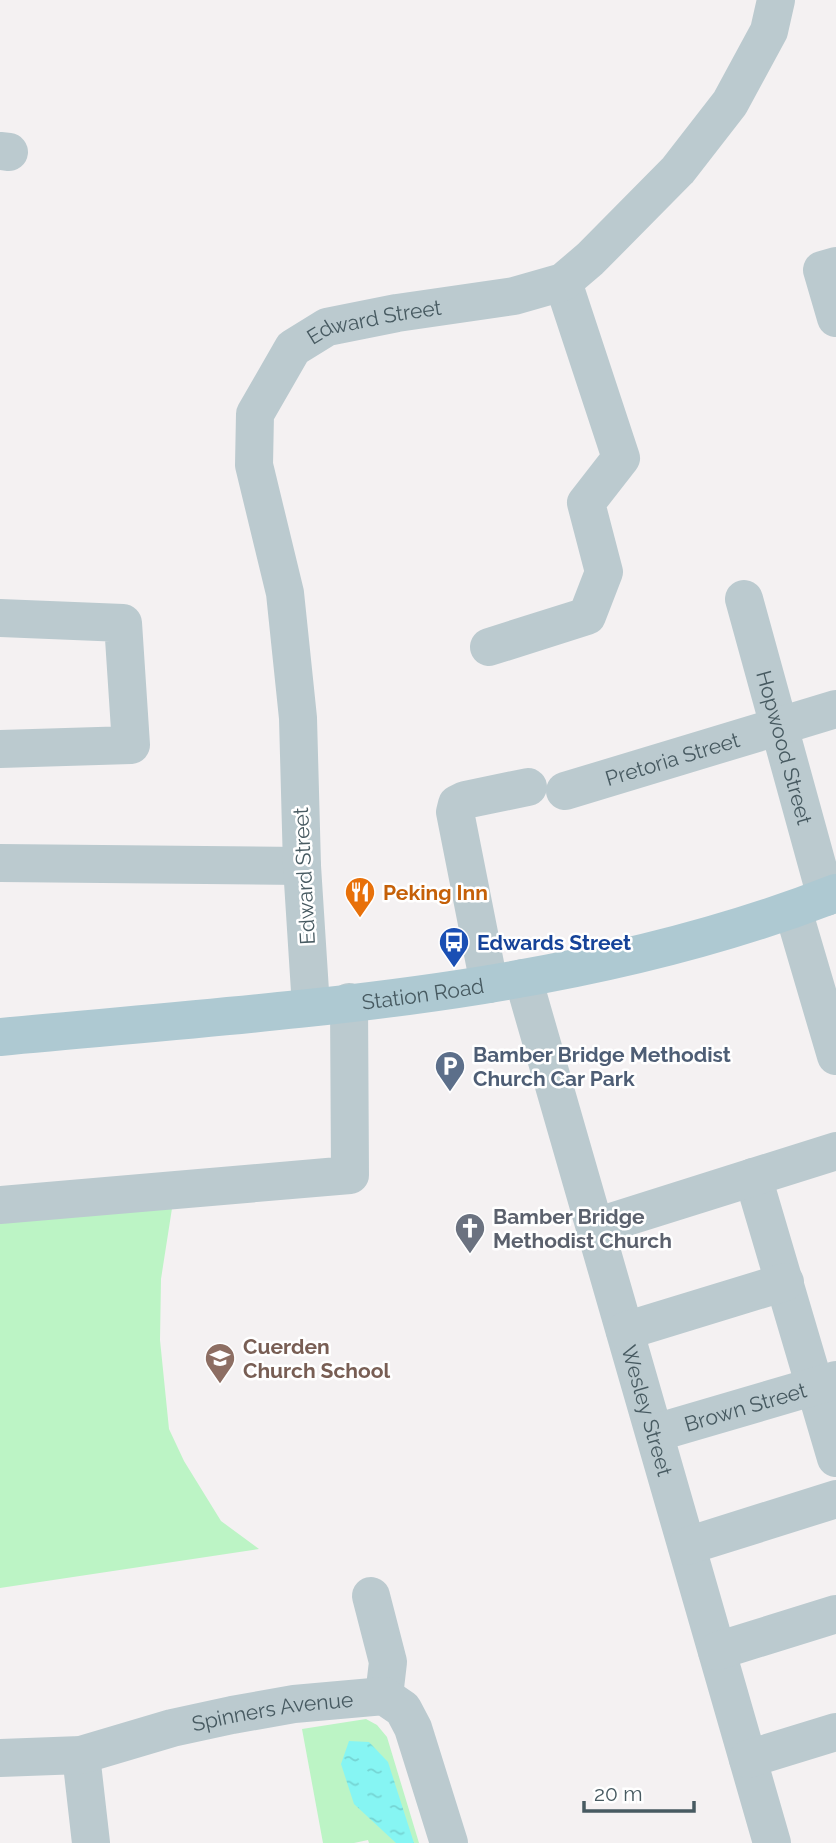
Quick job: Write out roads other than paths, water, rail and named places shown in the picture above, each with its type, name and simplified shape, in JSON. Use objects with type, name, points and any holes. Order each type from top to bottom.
[{"type":"main road","name":"Station Road","points":[[0,1037],[311,1007],[506,981],[661,948],[819,900]]},
{"type":"street","name":"Edward Street","points":[[311,1007],[302,866],[298,718],[285,593],[254,465],[255,414],[293,348],[327,327],[397,313],[514,296],[564,282],[678,170],[730,103],[769,31],[776,0]]},
{"type":"street","points":[[836,266],[822,270],[836,318]]},
{"type":"street","points":[[489,647],[587,617],[604,572],[586,503],[621,458],[564,282]]},
{"type":"street","name":"Hopwood Street","points":[[744,599],[780,725],[819,900],[835,1050]]},
{"type":"street","points":[[0,618],[123,623],[131,745],[0,749]]},
{"type":"street","name":"Pretoria Street","points":[[565,790],[836,709]]},
{"type":"street","name":"Wesley Street","points":[[528,787],[465,800],[457,804],[455,812],[506,981],[595,1227],[772,1843]]},
{"type":"street","points":[[0,863],[302,866]]},
{"type":"street","points":[[0,1205],[350,1175],[349,1002]]},
{"type":"street","points":[[595,1227],[836,1151]]},
{"type":"street","points":[[753,1177],[785,1282],[826,1383],[836,1458]]},
{"type":"street","points":[[625,1331],[785,1282]]},
{"type":"street","name":"Brown Street","points":[[655,1433],[826,1383]]},
{"type":"street","points":[[687,1546],[836,1499]]},
{"type":"street","points":[[371,1596],[388,1662],[384,1696]]},
{"type":"street","points":[[717,1651],[836,1615]]},
{"type":"street","name":"Spinners Avenue","points":[[0,1758],[81,1755],[172,1728],[232,1715],[294,1704],[384,1696],[403,1709],[413,1728],[449,1843]]},
{"type":"street","points":[[748,1759],[836,1732]]},
{"type":"street","points":[[81,1755],[91,1843]]},
{"type":"water","points":[[349,1741],[369,1742],[388,1762],[414,1843],[396,1843],[354,1804],[341,1764]]},
{"type":"place","name":"Peking Inn","points":[[360,919]]},
{"type":"place","name":"Edwards Street","points":[[454,969]]},
{"type":"place","name":"Bamber Bridge Methodist Church Car Park","points":[[450,1093]]},
{"type":"place","name":"Bamber Bridge Methodist Church","points":[[470,1255]]},
{"type":"place","name":"Cuerden Church School","points":[[220,1385]]}]
